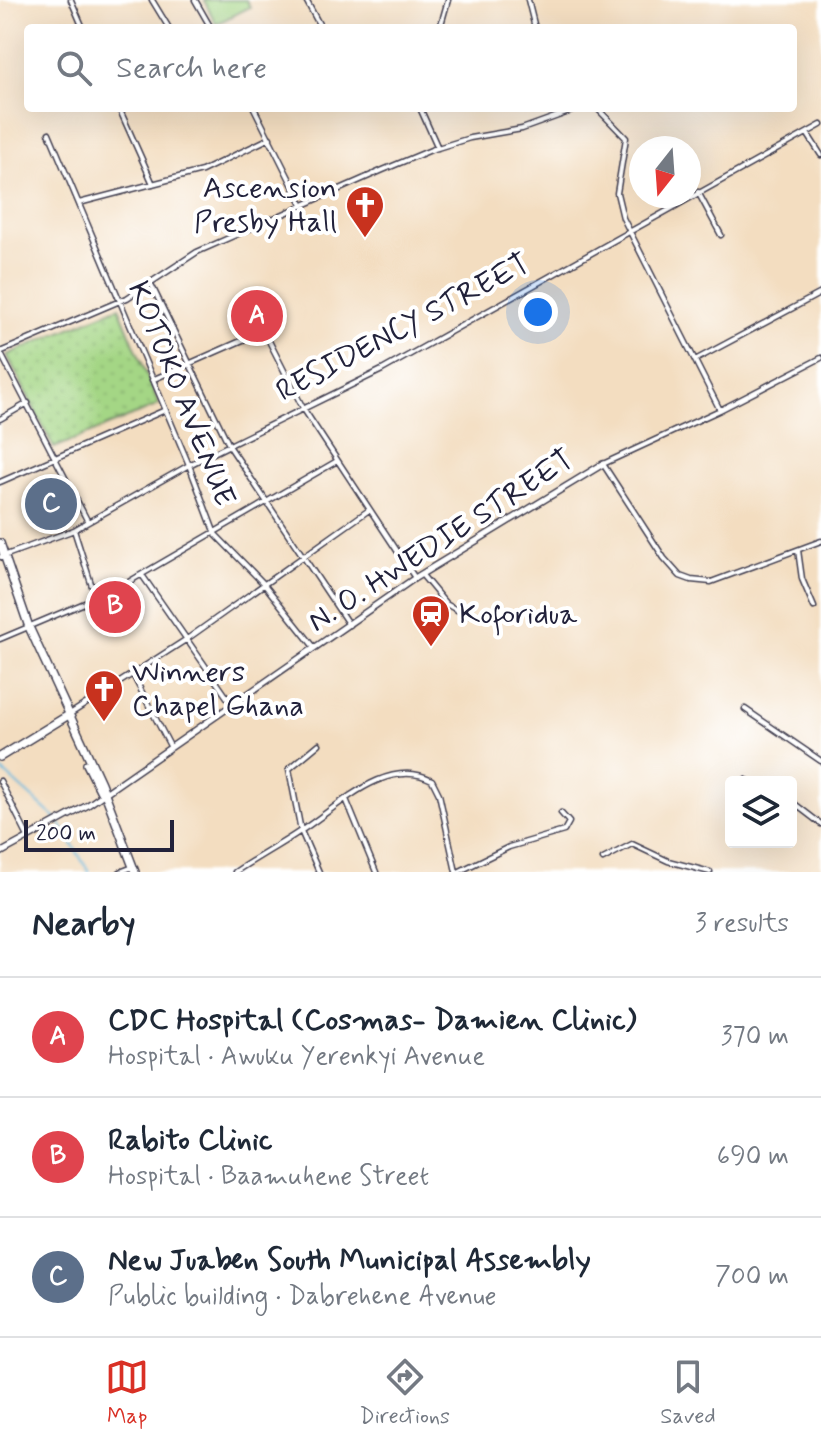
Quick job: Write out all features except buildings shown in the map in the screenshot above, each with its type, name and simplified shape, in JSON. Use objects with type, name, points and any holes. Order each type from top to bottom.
[{"type":"main road","points":[[0,543],[28,627],[134,869]]},
{"type":"main road","points":[[0,757],[69,715]]},
{"type":"street","points":[[71,0],[81,24]]},
{"type":"street","points":[[152,0],[167,24]]},
{"type":"street","points":[[195,0],[209,24]]},
{"type":"street","points":[[306,0],[319,24]]},
{"type":"street","points":[[441,24],[448,0]]},
{"type":"street","points":[[528,0],[534,24]]},
{"type":"street","points":[[121,112],[153,184]]},
{"type":"street","points":[[256,112],[303,206]]},
{"type":"street","points":[[422,112],[438,148]]},
{"type":"street","points":[[88,522],[0,352],[120,301],[197,252],[438,148],[522,129],[569,112]]},
{"type":"street","points":[[601,112],[626,138],[617,193],[623,218],[697,359],[720,410]]},
{"type":"street","name":"RESIDENCY STREET","points":[[701,190],[821,125]]},
{"type":"street","name":"KOTOKO AVENUE","points":[[49,133],[215,534],[263,583],[314,647]]},
{"type":"street","points":[[807,133],[821,155]]},
{"type":"street","points":[[79,203],[202,171],[270,138]]},
{"type":"street","points":[[701,198],[721,235]]},
{"type":"street","name":"RESIDENCY STREET","points":[[2,556],[74,530],[189,465],[382,370],[669,208]]},
{"type":"street","points":[[151,284],[230,447],[349,625]]},
{"type":"street","points":[[697,359],[821,293]]},
{"type":"street","points":[[151,380],[265,333],[303,408],[415,578]]},
{"type":"street","name":"N. O. HWEDIE STREET","points":[[0,853],[29,839],[103,793],[415,578],[603,464],[720,410],[821,358]]},
{"type":"street","points":[[0,419],[28,403]]},
{"type":"street","points":[[0,482],[164,410]]},
{"type":"street","points":[[0,639],[96,599],[142,575],[337,461]]},
{"type":"street","points":[[603,464],[664,558],[680,576],[711,582],[821,541]]},
{"type":"street","points":[[69,715],[187,639],[369,510]]},
{"type":"street","points":[[74,530],[96,599]]},
{"type":"street","points":[[798,550],[802,579],[814,607]]},
{"type":"street","points":[[142,575],[231,703]]},
{"type":"street","points":[[422,575],[446,604],[466,615]]},
{"type":"street","points":[[133,675],[170,746]]},
{"type":"street","points":[[745,709],[821,761]]},
{"type":"street","points":[[319,744],[289,769],[301,831],[319,872]]},
{"type":"street","points":[[235,872],[346,799],[385,779],[411,773],[432,780],[439,794],[457,872],[509,847],[564,831],[569,822],[561,813]]},
{"type":"street","points":[[0,781],[29,839]]},
{"type":"street","points":[[346,799],[376,872]]},
{"type":"street","points":[[797,806],[821,824]]},
{"type":"street","points":[[603,859],[632,844],[668,861],[710,872]]},
{"type":"street","points":[[247,864],[251,872]]},
{"type":"street","points":[[120,872],[134,869]]},
{"type":"green space","points":[[204,0],[246,0],[250,7],[216,24]]},
{"type":"green space","points":[[119,307],[159,405],[54,448],[7,355]]},
{"type":"waterway","points":[[0,769],[56,819]]},
{"type":"waterway","points":[[60,824],[89,872]]},
{"type":"place","name":"Ascension Presby Hall","points":[[365,239]]},
{"type":"place","name":"CDC Hospital (Cosmas- Damien Clinic)","points":[[257,316]]},
{"type":"place","name":"New Juaben South Municipal Assembly","points":[[51,504]]},
{"type":"place","name":"Rabito Clinic","points":[[115,607]]},
{"type":"place","name":"Koforidua","points":[[431,648]]},
{"type":"place","name":"Winners Chapel Ghana","points":[[104,723]]}]
